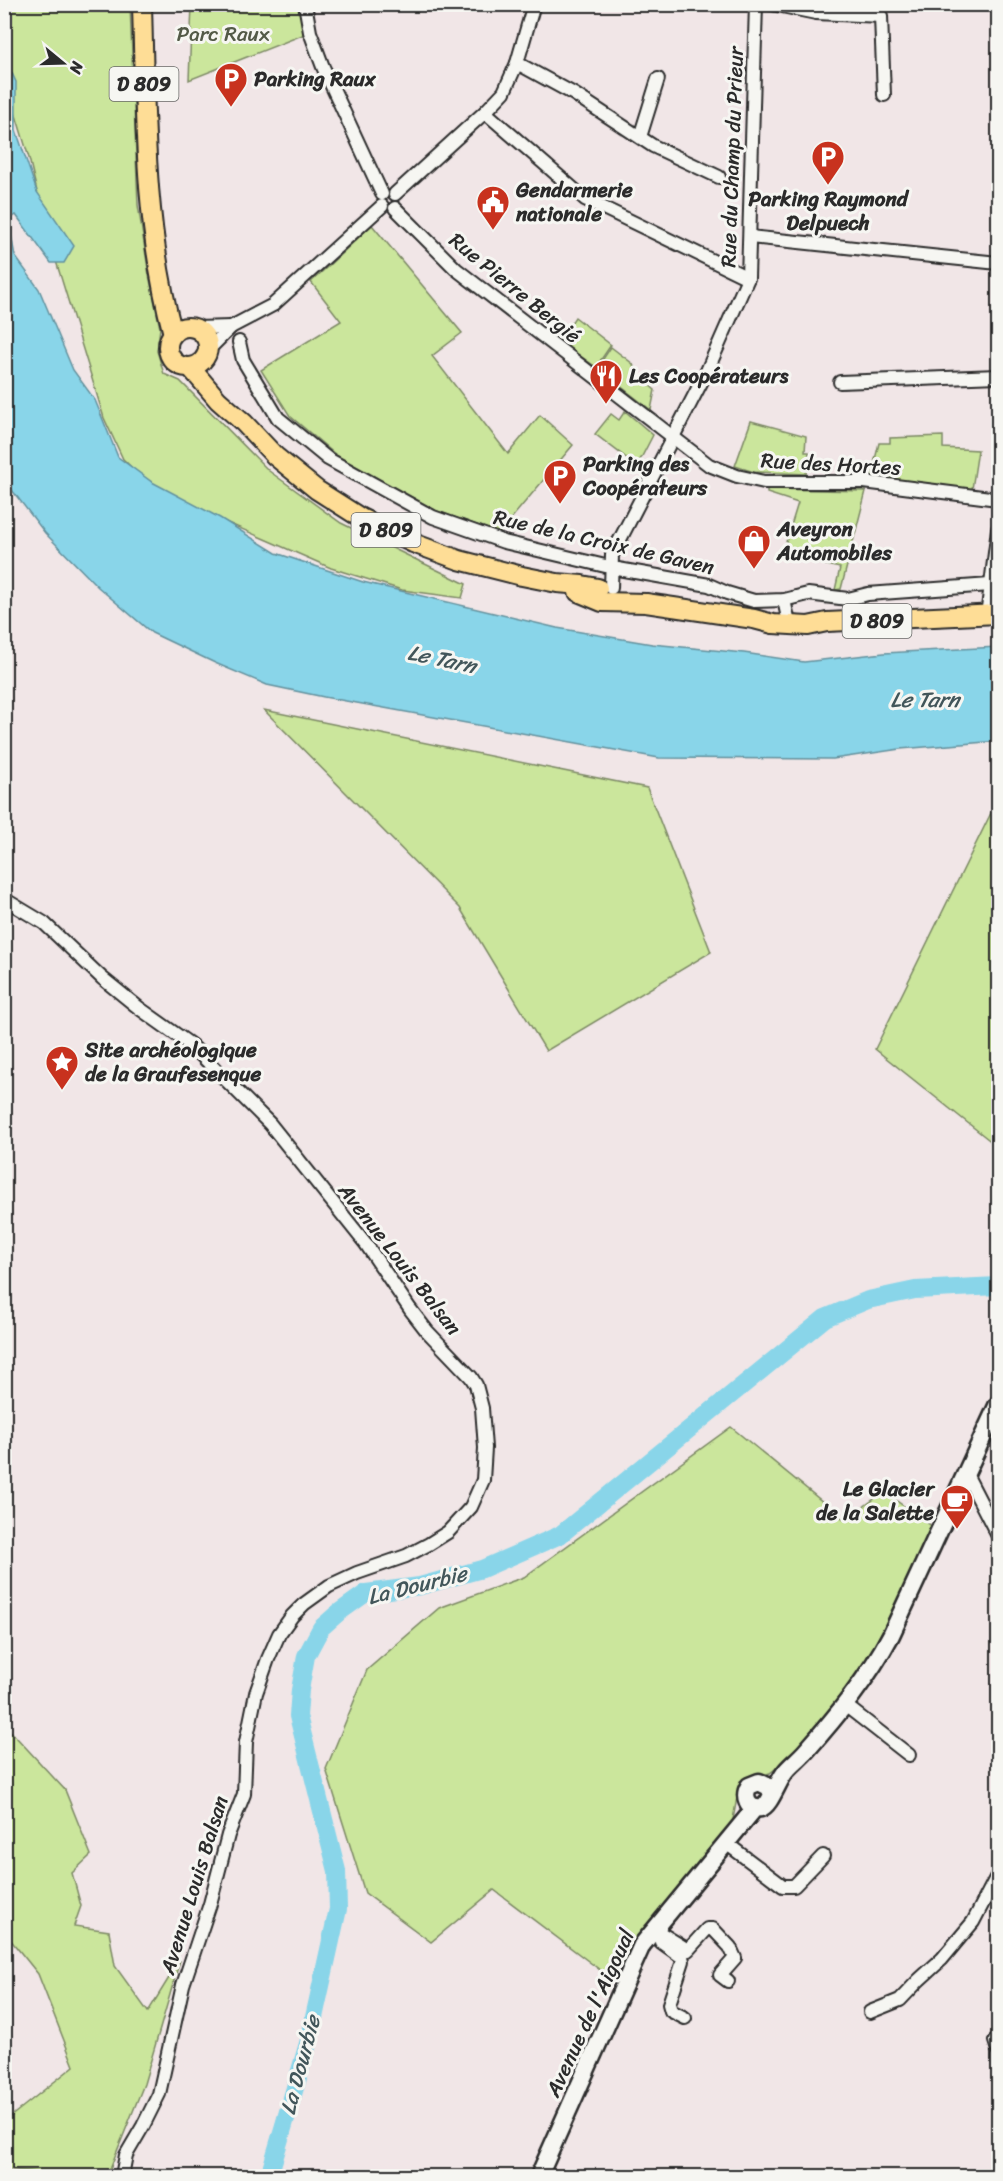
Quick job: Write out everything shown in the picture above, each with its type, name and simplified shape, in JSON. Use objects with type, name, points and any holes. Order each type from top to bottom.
[{"type":"main road","name":"D 809","points":[[142,4],[149,197],[157,246],[159,278],[172,334]]},
{"type":"main road","name":"D 809","points":[[157,246],[177,308],[193,327]]},
{"type":"main road","points":[[193,327],[205,337],[207,352],[200,363],[190,367],[172,359],[168,346],[172,334],[177,329],[193,327]]},
{"type":"main road","name":"D 809","points":[[207,352],[211,373],[244,423]]},
{"type":"main road","name":"D 809","points":[[190,367],[218,400],[244,423],[275,456],[317,490],[385,530],[459,560],[497,571],[556,583],[582,585],[646,603],[754,619],[773,624],[808,626],[827,622],[927,617],[995,610]]},
{"type":"main road","name":"D 809","points":[[754,619],[786,609],[809,619],[827,622]]},
{"type":"main road","points":[[845,1706],[875,1664],[891,1635],[999,1404]]},
{"type":"main road","name":"Avenue de l'Aigoual","points":[[539,2176],[637,1955],[652,1932],[742,1822],[751,1805],[746,1792],[749,1786],[755,1782],[767,1789],[776,1784],[845,1706]]},
{"type":"street","points":[[305,4],[310,32],[323,67],[386,203]]},
{"type":"street","points":[[207,352],[231,327],[273,305],[386,203],[398,199],[395,194],[504,93],[517,63],[534,4]]},
{"type":"street","name":"Rue du Champ du Prieur","points":[[604,592],[612,555],[707,371],[748,278],[756,4]]},
{"type":"street","points":[[772,4],[816,13],[881,16],[884,95]]},
{"type":"street","points":[[517,63],[574,94],[654,146],[719,177]]},
{"type":"street","points":[[640,137],[658,79]]},
{"type":"street","points":[[485,112],[585,199],[748,278]]},
{"type":"street","name":"Rue Pierre Bergié","points":[[386,203],[456,269],[672,437]]},
{"type":"street","points":[[750,237],[999,263]]},
{"type":"street","points":[[193,327],[231,327]]},
{"type":"street","name":"Rue de la Croix de Gaven","points":[[239,342],[243,360],[278,418],[328,459],[433,517],[522,547],[610,567],[710,585],[727,593],[786,609],[808,594],[848,599],[868,594],[994,585]]},
{"type":"street","points":[[840,382],[999,376]]},
{"type":"street","name":"Rue des Hortes","points":[[672,437],[709,465],[755,480],[864,482],[999,499]]},
{"type":"street","points":[[995,610],[994,585],[999,529]]},
{"type":"street","name":"Avenue Louis Balsan","points":[[5,900],[44,923],[102,978],[191,1045],[270,1124],[366,1244],[427,1331],[471,1377],[476,1385],[484,1422],[483,1480],[471,1507],[459,1522],[448,1532],[406,1556],[357,1573],[329,1586],[304,1604],[279,1634],[256,1693],[246,1742],[244,1794],[228,1835],[210,1904],[183,1985],[159,2094],[144,2126],[126,2155],[122,2176]]},
{"type":"street","points":[[966,1474],[999,1536]]},
{"type":"street","points":[[845,1706],[909,1755]]},
{"type":"street","points":[[726,1843],[783,1886],[794,1886],[823,1856]]},
{"type":"street","points":[[870,2012],[900,2000],[942,1959],[973,1922],[999,1874]]},
{"type":"street","points":[[652,1932],[688,1950],[707,1929],[713,1929],[730,1947],[735,1958],[720,1975],[728,1981]]},
{"type":"street","points":[[652,1932],[682,1957],[683,1961],[669,2004],[670,2011],[685,2018]]},
{"type":"street","points":[[995,2176],[999,2172]]},
{"type":"green space","points":[[4,5],[130,5],[138,205],[160,328],[157,351],[164,374],[180,381],[269,471],[341,523],[466,584],[462,598],[402,590],[331,568],[157,492],[123,459],[104,418],[45,225],[29,158],[5,79]]},
{"type":"green space","name":"Parc Raux","points":[[192,5],[298,5],[305,34],[189,80]]},
{"type":"green space","points":[[372,225],[462,333],[432,356],[508,454],[540,415],[573,445],[499,533],[437,511],[336,455],[290,416],[261,370],[341,321],[311,282]]},
{"type":"green space","points":[[575,317],[611,345],[596,367],[559,341]]},
{"type":"green space","points":[[611,347],[633,364],[636,374],[655,390],[651,410],[597,368]]},
{"type":"green space","points":[[625,411],[653,435],[637,466],[595,434],[611,414],[619,420]]},
{"type":"green space","points":[[751,421],[806,436],[805,452],[809,452],[806,474],[754,472],[735,466]]},
{"type":"green space","points":[[943,436],[943,448],[978,450],[972,489],[871,476],[879,443],[890,443],[890,438]]},
{"type":"green space","points":[[767,489],[866,491],[841,589],[835,590],[840,568],[782,555],[798,503],[767,493]]},
{"type":"green space","points":[[264,710],[647,788],[711,952],[546,1051],[460,908]]},
{"type":"green space","points":[[995,805],[998,806],[998,1147],[875,1049]]},
{"type":"green space","points":[[731,1427],[845,1520],[884,1492],[933,1527],[867,1661],[802,1744],[784,1762],[770,1773],[740,1781],[732,1825],[645,1928],[612,1979],[494,1890],[431,1942],[365,1893],[326,1769],[367,1670],[439,1608],[524,1577]]},
{"type":"green space","points":[[4,1724],[65,1790],[91,1855],[72,1873],[81,1906],[74,1926],[109,1931],[115,1966],[148,2012],[180,1960],[144,2084],[107,2176],[75,2176],[5,2169],[5,2121],[74,2066],[38,1974],[5,1933]]},
{"type":"water","name":"Le Tarn","points":[[4,56],[16,82],[16,130],[37,192],[74,246],[64,263],[51,263],[16,215],[8,219],[15,256],[39,289],[73,370],[95,400],[118,457],[152,482],[220,518],[276,553],[363,582],[557,628],[652,644],[744,653],[804,662],[884,653],[998,647],[998,741],[900,749],[833,759],[659,758],[267,685],[152,633],[98,587],[45,533],[5,481]]},
{"type":"waterway","name":"La Dourbie","points":[[269,2176],[309,2040],[338,1909],[337,1871],[298,1716],[306,1656],[321,1628],[366,1593],[420,1586],[482,1569],[560,1535],[825,1318],[868,1300],[915,1290],[998,1286]]},
{"type":"place","name":"Parking Raux","points":[[231,108]]},
{"type":"place","name":"Parking Raymond Delpuech","points":[[828,186]]},
{"type":"place","name":"Gendarmerie nationale","points":[[493,231]]},
{"type":"place","name":"Les Coopérateurs","points":[[606,405]]},
{"type":"place","name":"Parking des Coopérateurs","points":[[560,505]]},
{"type":"place","name":"Aveyron Automobiles","points":[[754,570]]},
{"type":"place","name":"Site archéologique de la Graufesenque","points":[[62,1091]]},
{"type":"place","name":"Le Glacier de la Salette","points":[[957,1530]]}]
